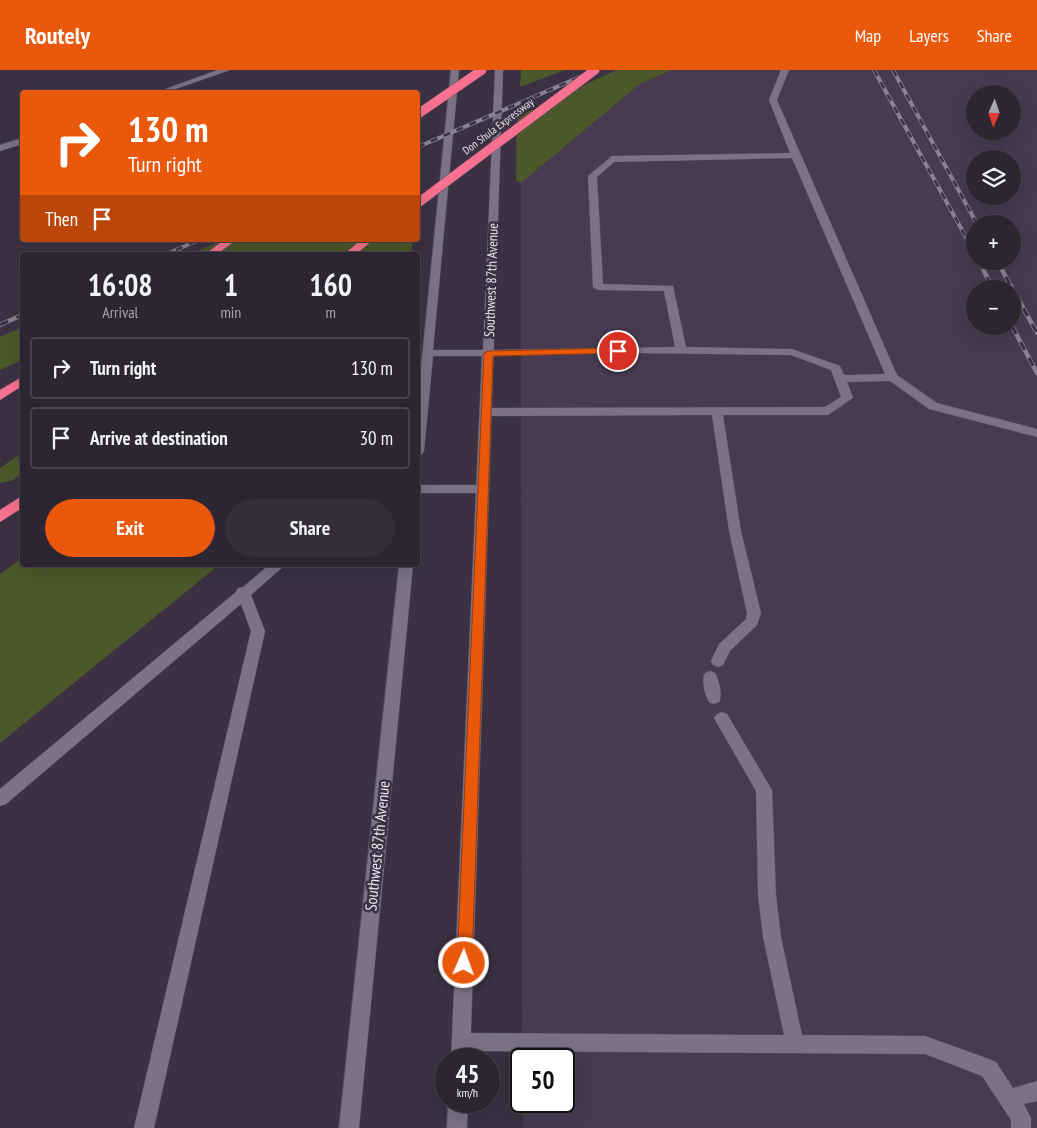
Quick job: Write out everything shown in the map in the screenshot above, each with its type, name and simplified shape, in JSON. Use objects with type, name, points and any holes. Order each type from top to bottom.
[{"type":"highway","points":[[420,113],[482,70]]},
{"type":"highway","name":"Don Shula Expressway","points":[[420,201],[595,70]]},
{"type":"highway","points":[[213,252],[228,242]]},
{"type":"highway","points":[[352,252],[365,242]]},
{"type":"highway","points":[[0,396],[20,382]]},
{"type":"highway","points":[[0,517],[20,502]]},
{"type":"main road","points":[[167,90],[226,70]]},
{"type":"main road","points":[[420,431],[455,70]]},
{"type":"main road","name":"Southwest 87th Avenue","points":[[461,1048],[499,70]]},
{"type":"main road","points":[[785,70],[773,100],[892,377],[933,406],[1037,433]]},
{"type":"main road","points":[[0,148],[20,142]]},
{"type":"main road","points":[[681,351],[669,288],[598,287],[592,176],[612,159],[795,155]]},
{"type":"main road","points":[[428,353],[792,352],[836,368],[847,398],[828,411],[486,412]]},
{"type":"main road","points":[[840,379],[892,377]]},
{"type":"main road","points":[[716,412],[735,531],[754,613],[752,621],[724,648],[718,661]]},
{"type":"main road","points":[[420,489],[484,489]]},
{"type":"main road","points":[[0,799],[243,592],[275,567]]},
{"type":"main road","name":"Southwest 87th Avenue","points":[[349,1128],[406,567]]},
{"type":"main road","points":[[144,1128],[258,631],[243,592]]},
{"type":"main road","points":[[710,677],[714,698]]},
{"type":"main road","points":[[722,718],[764,790],[767,895],[772,937],[795,1044]]},
{"type":"main road","points":[[500,1049],[795,1044],[925,1045],[989,1069],[1021,1118],[1021,1128]]},
{"type":"main road","points":[[1008,1099],[1037,1091]]},
{"type":"main road","points":[[457,1128],[458,1113]]},
{"type":"shaded area","points":[[672,70],[1037,70],[1037,1128],[523,1128],[523,1113],[575,1113],[575,1048],[522,1048],[521,183],[640,84]]},
{"type":"green space","points":[[521,70],[565,70],[520,87]]},
{"type":"green space","points":[[616,70],[672,70],[640,84],[521,183],[516,181],[517,117]]},
{"type":"green space","points":[[218,242],[413,242],[411,252],[195,252]]},
{"type":"green space","points":[[20,328],[20,361],[0,370],[0,337]]},
{"type":"green space","points":[[17,456],[20,458],[20,475],[11,481],[0,483],[0,468]]},
{"type":"green space","points":[[20,559],[20,567],[217,567],[0,743],[0,574]]},
{"type":"railway","points":[[420,146],[596,70]]},
{"type":"railway","points":[[874,70],[966,237]]},
{"type":"railway","points":[[893,70],[972,215]]},
{"type":"railway","points":[[176,250],[194,242]]},
{"type":"railway","points":[[172,252],[179,249]]},
{"type":"railway","points":[[984,270],[988,280]]},
{"type":"railway","points":[[1002,270],[1037,333]]},
{"type":"railway","points":[[0,325],[20,316]]},
{"type":"railway","points":[[1017,335],[1037,373]]},
{"type":"route","points":[[464,963],[489,353],[618,351]]}]
